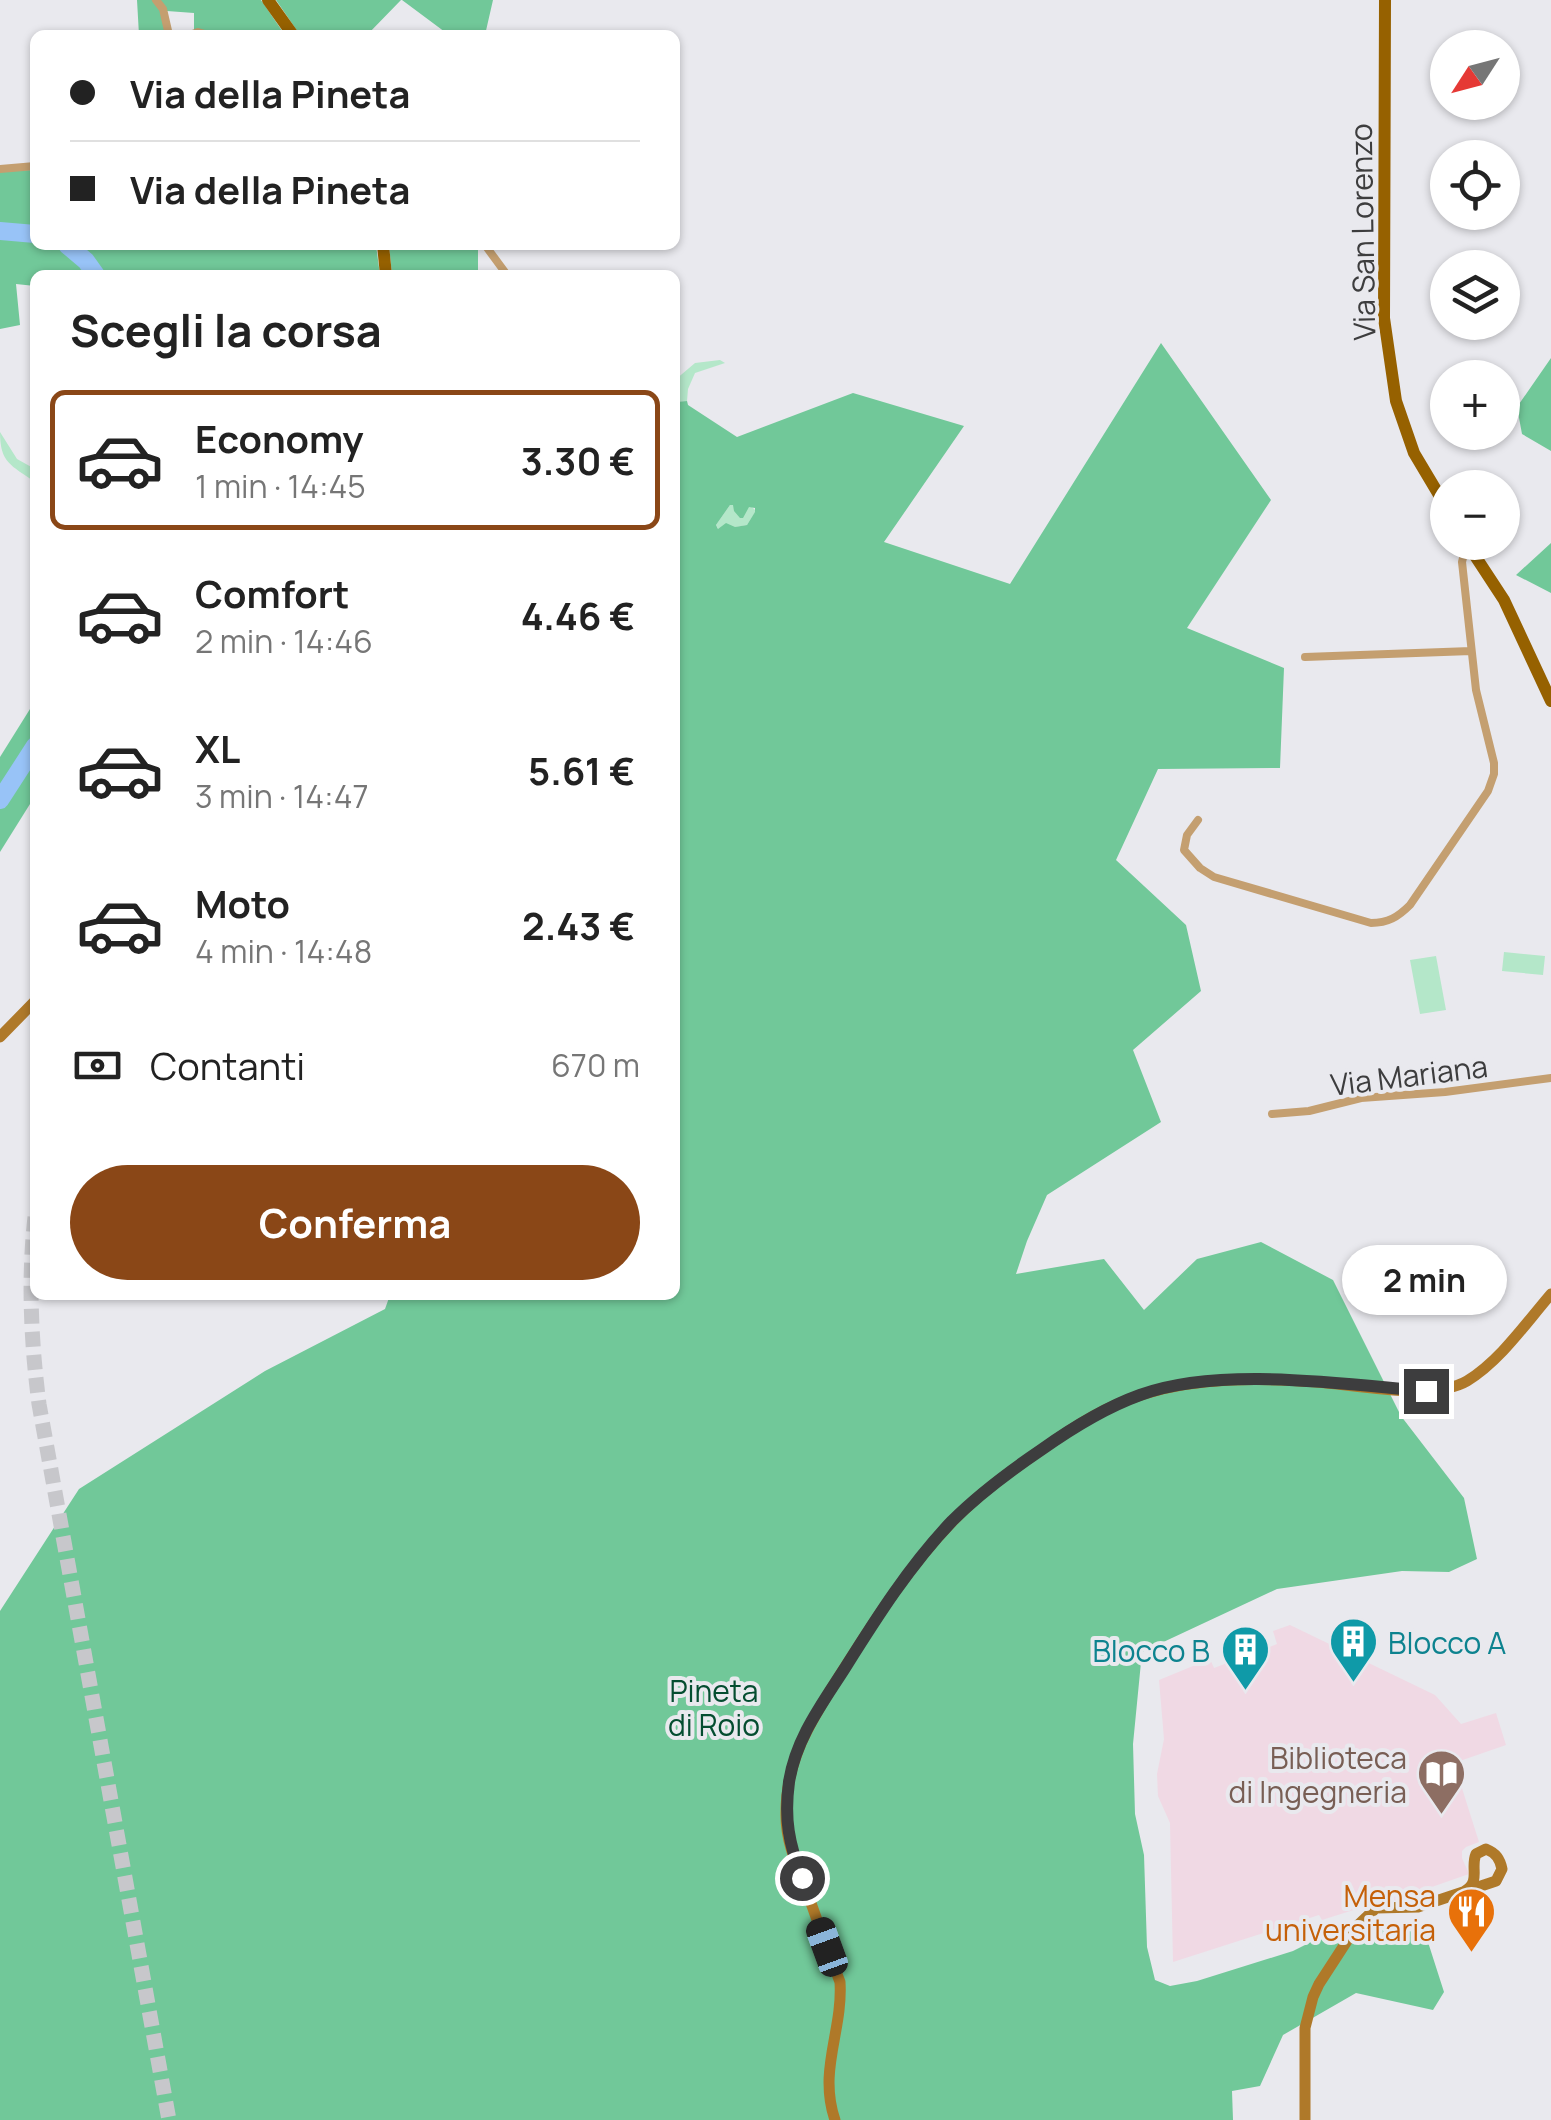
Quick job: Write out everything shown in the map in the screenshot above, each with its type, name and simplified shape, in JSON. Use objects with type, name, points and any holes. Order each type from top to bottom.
[{"type":"main road","points":[[268,0],[289,30]]},
{"type":"main road","name":"Via San Lorenzo","points":[[1385,0],[1384,318],[1396,401],[1414,453],[1430,480]]},
{"type":"main road","points":[[1478,560],[1504,600],[1551,701]]},
{"type":"main road","points":[[0,1037],[30,1006]]},
{"type":"main road","points":[[835,2120],[827,2083],[841,2005],[840,1982],[789,1844],[786,1816],[790,1782],[805,1731],[884,1605],[949,1524],[1020,1464],[1074,1427],[1141,1394],[1221,1380],[1426,1391],[1448,1388],[1466,1381],[1493,1360],[1551,1294]]},
{"type":"main road","points":[[1305,2120],[1308,2013],[1319,1984],[1356,1927],[1376,1908],[1411,1908],[1496,1881],[1501,1864],[1496,1855],[1486,1849],[1476,1854],[1474,1883],[1465,1890]]},
{"type":"main road","points":[[1474,1871],[1488,1884]]},
{"type":"street","points":[[156,0],[168,30]]},
{"type":"street","points":[[0,169],[30,166]]},
{"type":"street","points":[[488,250],[503,270]]},
{"type":"street","points":[[1198,820],[1187,835],[1184,850],[1206,873],[1359,921],[1393,920],[1410,906],[1492,783],[1494,774],[1471,651],[1462,560]]},
{"type":"street","points":[[1305,657],[1471,651]]},
{"type":"street","name":"Via Mariana","points":[[1272,1114],[1308,1112],[1361,1098],[1551,1078]]},
{"type":"shaded area","points":[[1290,1625],[1435,1695],[1461,1724],[1496,1713],[1506,1745],[1454,1763],[1479,1842],[1462,1851],[1469,1874],[1426,1889],[1428,1897],[1413,1902],[1388,1899],[1322,1920],[1319,1915],[1173,1962],[1170,1823],[1158,1796],[1157,1774],[1164,1739],[1159,1680],[1210,1659],[1214,1668],[1277,1644],[1273,1631]]},
{"type":"green space","points":[[137,0],[261,0],[282,30],[194,30],[194,13],[167,11],[165,30],[139,30]]},
{"type":"green space","points":[[276,0],[401,0],[372,30],[297,30]]},
{"type":"green space","points":[[402,0],[493,0],[486,30],[442,30]]},
{"type":"green space","points":[[30,170],[30,250],[377,250],[379,270],[30,270],[30,285],[16,284],[20,325],[0,329],[0,171]]},
{"type":"green space","points":[[390,250],[478,250],[478,270],[392,270]]},
{"type":"green space","name":"Pineta di Roio","points":[[1161,343],[1271,500],[1187,628],[1284,668],[1280,768],[1158,769],[1116,860],[1186,925],[1201,991],[1133,1050],[1161,1122],[1047,1195],[1016,1274],[1104,1259],[1144,1310],[1197,1259],[1261,1242],[1333,1280],[1401,1416],[1464,1498],[1477,1559],[1449,1572],[1402,1571],[1277,1589],[1142,1652],[1133,1744],[1135,1814],[1144,1855],[1147,1947],[1155,1980],[1170,1986],[1197,1981],[1293,1951],[1337,1929],[1399,1926],[1427,1939],[1444,1992],[1433,2010],[1356,1993],[1283,2035],[1260,2086],[1232,2091],[1233,2120],[0,2120],[0,1611],[79,1489],[265,1371],[385,1309],[388,1300],[680,1300],[680,402],[687,401],[737,437],[853,393],[964,426],[884,542],[1010,584]],"holes":[[[730,505],[743,518],[749,507],[755,508],[747,525],[735,527],[726,523],[718,529],[716,525]]]},
{"type":"green space","points":[[1551,358],[1551,451],[1522,434],[1520,403]]},
{"type":"green space","points":[[695,363],[725,363],[695,373],[687,401],[680,402],[680,376]]},
{"type":"green space","points":[[0,432],[17,459],[30,466],[30,479],[5,457]]},
{"type":"green space","points":[[733,504],[751,506],[756,511],[747,525],[719,530],[716,525]]},
{"type":"green space","points":[[1551,543],[1551,593],[1516,575]]},
{"type":"green space","points":[[30,709],[30,804],[0,852],[0,757]]},
{"type":"green space","points":[[1504,952],[1545,956],[1543,975],[1502,971]]},
{"type":"green space","points":[[1436,956],[1446,1010],[1420,1014],[1410,960]]},
{"type":"waterway","points":[[0,231],[30,234]]},
{"type":"waterway","points":[[73,250],[92,270]]},
{"type":"waterway","points":[[0,800],[30,754]]},
{"type":"tunnel","points":[[31,1300],[39,1404],[169,2120]]},
{"type":"place","name":"Blocco A","points":[[1353,1684]]},
{"type":"place","name":"Blocco B","points":[[1245,1692]]},
{"type":"place","name":"Biblioteca di Ingegneria","points":[[1442,1816]]},
{"type":"place","name":"Mensa universitaria","points":[[1471,1954]]},
{"type":"route","points":[[802,1878],[789,1844],[786,1816],[796,1754],[805,1731],[884,1605],[917,1563],[949,1524],[1020,1464],[1102,1412],[1141,1394],[1178,1385],[1221,1380],[1313,1382],[1426,1391]]}]
